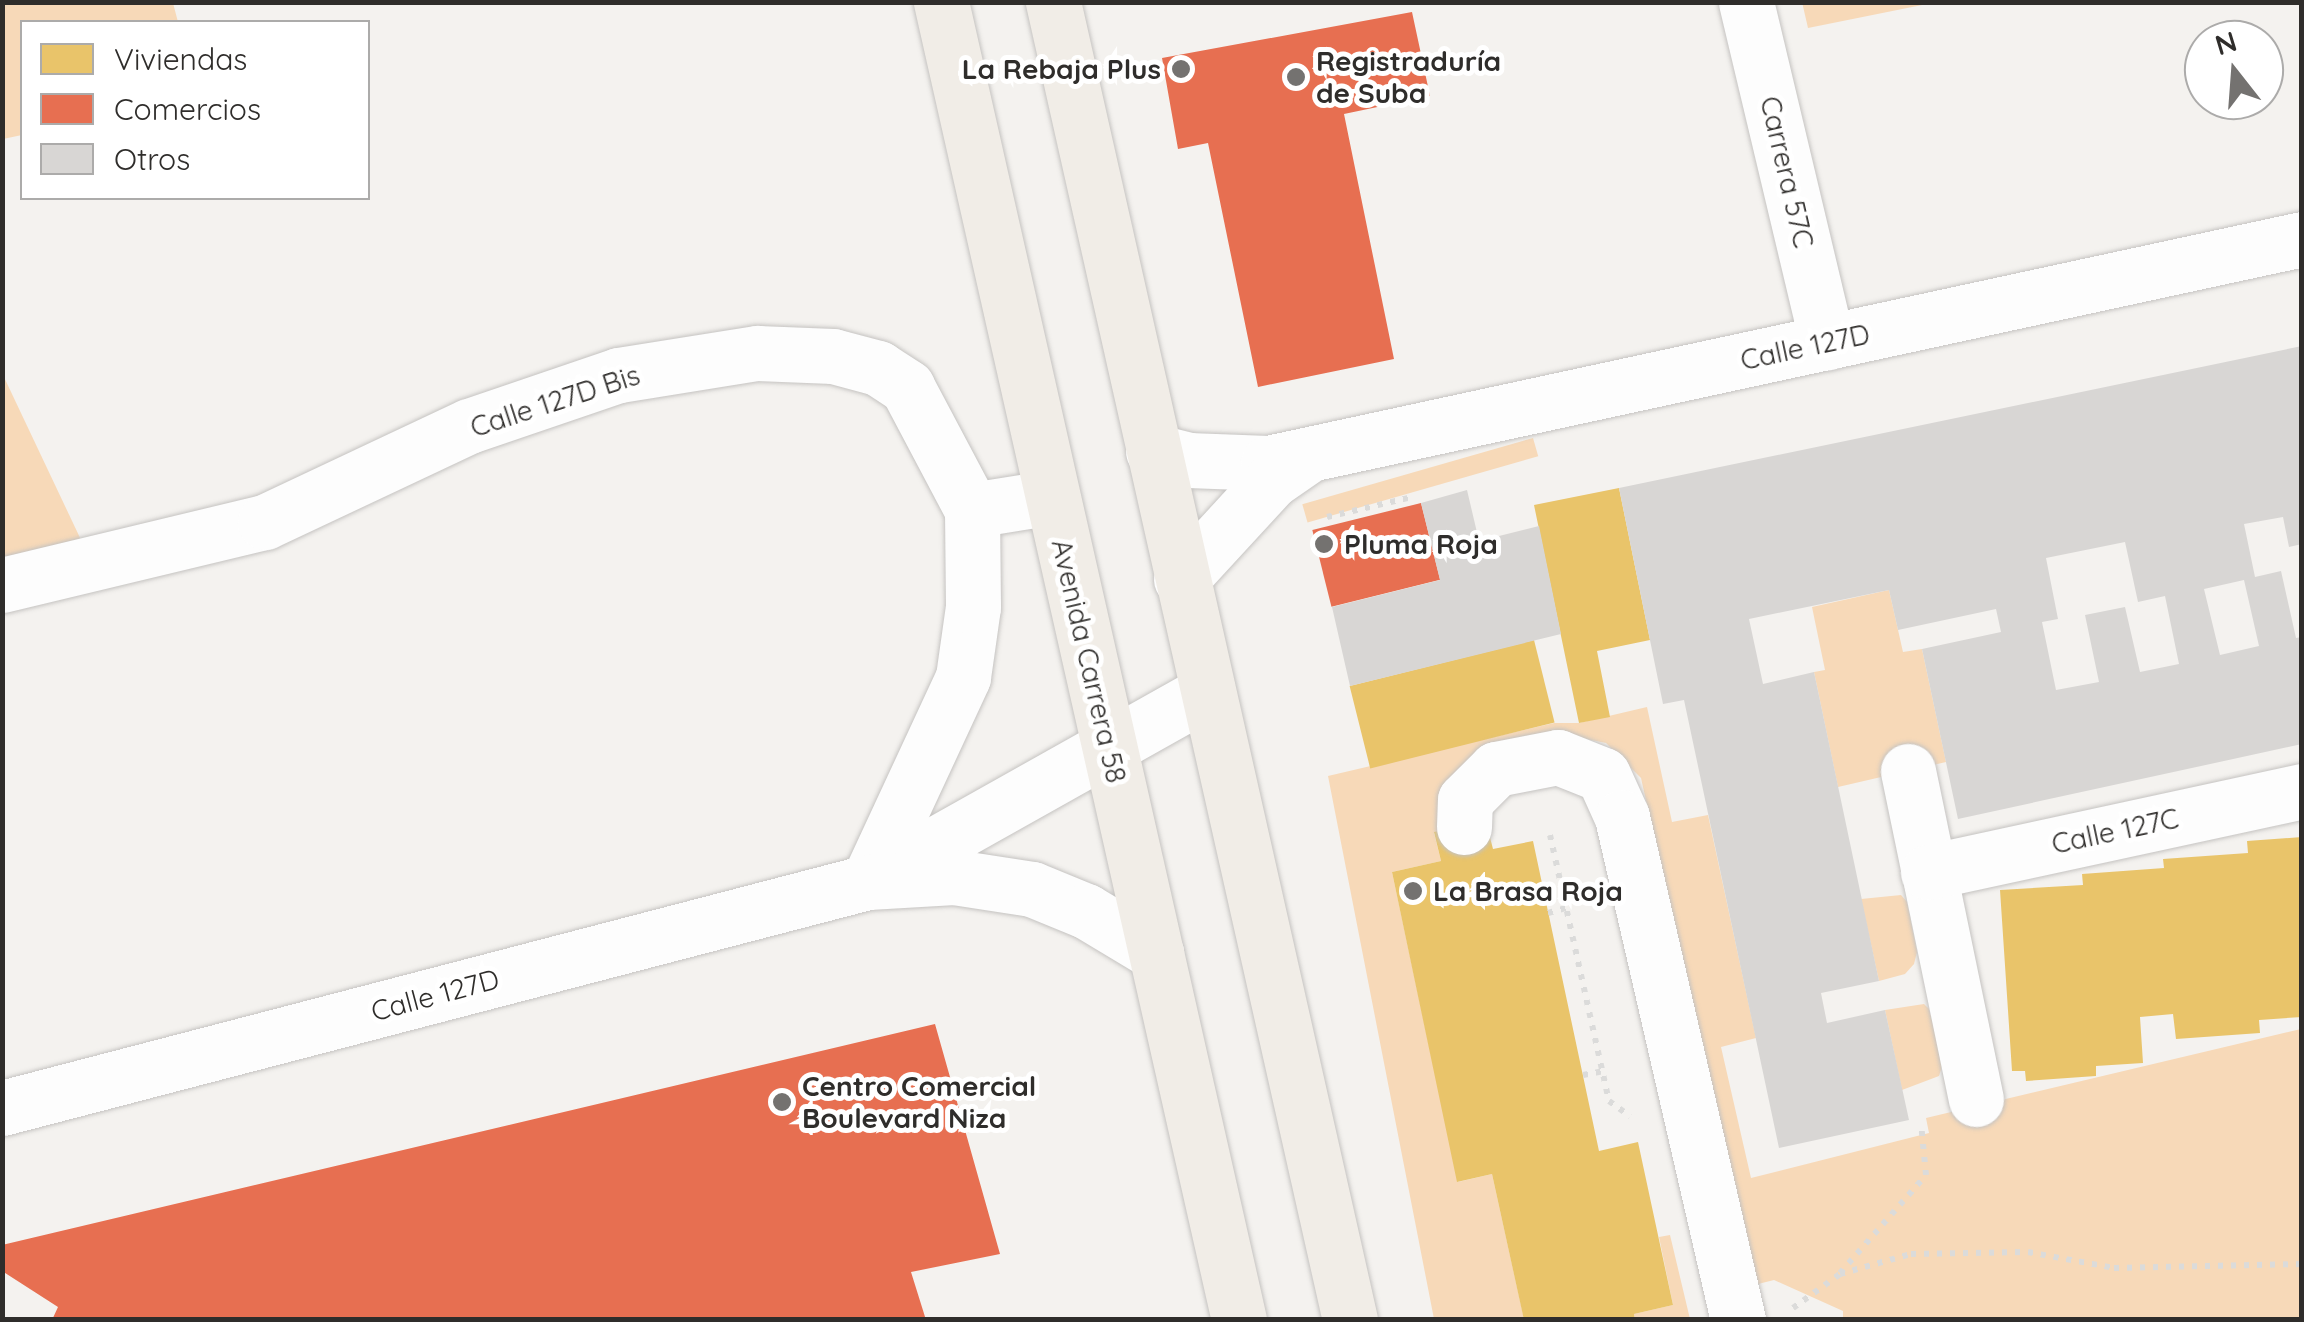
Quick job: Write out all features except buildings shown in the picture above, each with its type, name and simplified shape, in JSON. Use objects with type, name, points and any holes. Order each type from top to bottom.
[{"type":"main road","name":"Avenida Carrera 58","points":[[941,2],[1239,1320]]},
{"type":"main road","points":[[1053,2],[1350,1320]]},
{"type":"street","name":"Carrera 57C","points":[[1746,2],[1827,342]]},
{"type":"street","name":"Calle 127D","points":[[1153,452],[1230,464],[1309,455],[2302,239]]},
{"type":"street","name":"Calle 127D Bis","points":[[2,585],[265,522],[469,426],[619,375],[757,353],[834,356],[878,368],[907,387],[972,510]]},
{"type":"street","name":"Calle 127D","points":[[1182,578],[1271,481],[1309,455]]},
{"type":"street","points":[[868,882],[963,677],[973,607],[972,510],[1052,497]]},
{"type":"street","name":"Calle 127D","points":[[868,882],[1207,692]]},
{"type":"street","points":[[1464,826],[1465,800],[1496,768],[1558,757],[1603,774],[1622,817],[1762,1316]]},
{"type":"street","points":[[1908,771],[1976,1099]]},
{"type":"street","name":"Calle 127C","points":[[1928,872],[2302,791]]},
{"type":"street","name":"Calle 127D","points":[[2,1108],[868,882],[954,877],[1032,890],[1086,911],[1156,953]]},
{"type":"path","points":[[1548,913],[1566,908]]},
{"type":"path","points":[[1583,1075],[1602,1072]]},
{"type":"path","points":[[1840,1274],[1926,1175],[1920,1113],[1976,1099]]},
{"type":"path","points":[[1762,1316],[1840,1274],[1911,1254],[2028,1252],[2114,1268],[2302,1264]]},
{"type":"shaded area","points":[[1802,2],[1932,2],[1932,3],[1808,28]]},
{"type":"shaded area","points":[[2,3],[173,3],[177,20],[20,20],[20,135],[3,139]]},
{"type":"shaded area","points":[[3,375],[82,542],[3,557]]},
{"type":"shaded area","points":[[1533,438],[1538,456],[1308,522],[1302,504]]},
{"type":"shaded area","points":[[1889,590],[1903,652],[1922,649],[1946,762],[1838,787],[1814,672],[1825,670],[1812,607]]},
{"type":"shaded area","points":[[1647,707],[1672,822],[1708,815],[1756,1038],[1721,1047],[1751,1178],[1929,1133],[1926,1118],[2301,1029],[2301,1319],[1843,1319],[1843,1311],[1774,1280],[1754,1285],[1641,778],[1606,743],[1561,734],[1445,830],[1434,833],[1441,861],[1392,872],[1458,1182],[1492,1174],[1524,1319],[1434,1319],[1328,776],[1554,723],[1579,723]]},
{"type":"shaded area","points":[[1901,895],[1907,902],[1917,952],[1914,964],[1905,974],[1879,981],[1861,899]]},
{"type":"shaded area","points":[[1924,1004],[1929,1009],[1943,1063],[1939,1076],[1902,1090],[1885,1010]]},
{"type":"shaded area","points":[[1670,1235],[1690,1319],[1635,1319],[1634,1314],[1673,1305],[1659,1237]]},
{"type":"place","name":"La Rebaja Plus","points":[[1181,69]]},
{"type":"place","name":"Registraduría de Suba","points":[[1296,77]]},
{"type":"place","name":"Pluma Roja","points":[[1324,544]]},
{"type":"place","name":"La Brasa Roja","points":[[1413,891]]},
{"type":"place","name":"Centro Comercial Boulevard Niza","points":[[782,1102]]}]
